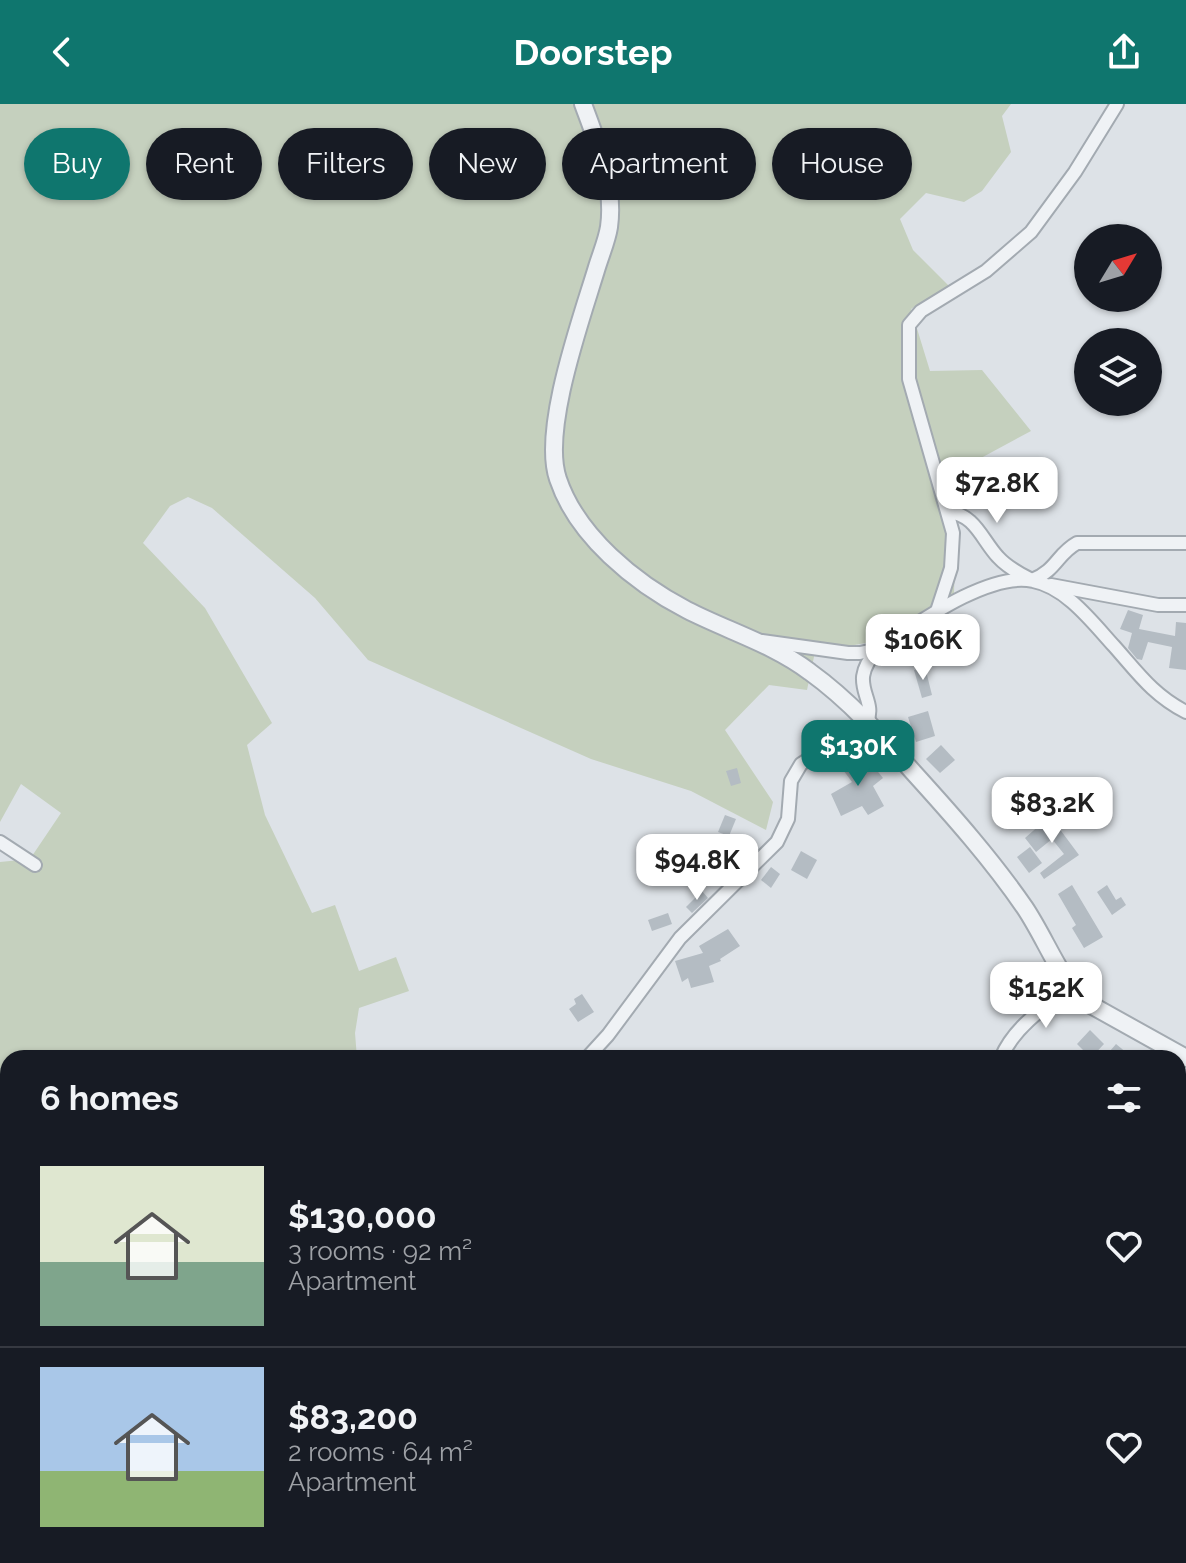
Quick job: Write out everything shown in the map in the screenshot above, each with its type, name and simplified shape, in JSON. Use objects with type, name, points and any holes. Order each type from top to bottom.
[{"type":"street","points":[[583,104],[601,153],[608,189],[609,226],[577,331],[561,400],[554,453],[557,478],[573,508],[593,537],[660,595],[755,640],[809,671],[867,722],[936,796],[1005,880],[1033,920],[1071,988],[1093,1008],[1171,1050]]},
{"type":"street","points":[[937,611],[945,591],[953,549],[948,512],[909,379],[909,325],[921,311],[986,271],[1031,232],[1075,172],[1117,104]]},
{"type":"street","points":[[948,512],[970,521],[1006,565],[1066,598],[1157,695],[1186,712]]},
{"type":"street","points":[[1032,580],[1054,568],[1064,552],[1077,543],[1186,543]]},
{"type":"street","points":[[594,1050],[680,938],[777,842],[788,819],[791,781],[801,764],[867,722],[870,712],[862,678],[870,657],[878,649],[937,611],[985,588],[1007,582],[1032,580],[1158,605],[1186,605]]},
{"type":"street","points":[[755,640],[848,653],[878,649]]},
{"type":"street","points":[[0,842],[35,865]]},
{"type":"street","points":[[1004,1050],[1017,1032],[1071,988]]},
{"type":"green space","points":[[0,104],[1011,104],[1002,116],[1011,152],[982,191],[964,202],[926,193],[900,219],[913,250],[949,286],[911,309],[930,371],[982,370],[1031,431],[931,485],[952,516],[954,593],[877,641],[815,652],[807,690],[769,685],[725,730],[773,802],[766,830],[691,791],[591,759],[368,660],[315,598],[212,508],[188,497],[170,506],[143,543],[205,608],[272,723],[247,745],[265,815],[312,913],[335,905],[359,971],[396,957],[409,991],[359,1008],[355,1033],[356,1050],[0,1050],[0,862],[30,859],[61,813],[21,784],[0,822]]},
{"type":"building","points":[[1128,610],[1143,615],[1139,629],[1175,636],[1176,622],[1186,623],[1186,670],[1169,668],[1172,647],[1148,642],[1142,660],[1137,659],[1128,648],[1132,633],[1120,629]]},
{"type":"building","points":[[925,667],[932,695],[922,698],[914,670]]},
{"type":"building","points":[[928,711],[935,736],[916,742],[908,717]]},
{"type":"building","points":[[941,745],[955,760],[940,773],[926,759]]},
{"type":"building","points":[[852,753],[863,768],[870,762],[883,778],[873,786],[884,806],[868,815],[862,806],[841,816],[831,794],[852,782],[838,763]]},
{"type":"building","points":[[737,768],[741,783],[731,786],[726,771]]},
{"type":"building","points":[[725,815],[736,819],[729,836],[718,832]]},
{"type":"building","points":[[1050,816],[1079,855],[1044,879],[1040,873],[1064,854],[1052,839],[1036,852],[1025,838]]},
{"type":"building","points":[[1030,847],[1042,863],[1029,873],[1017,857]]},
{"type":"building","points":[[801,851],[817,860],[807,879],[791,870]]},
{"type":"building","points":[[771,867],[780,874],[771,888],[761,880]]},
{"type":"building","points":[[1072,885],[1103,937],[1084,948],[1072,928],[1076,925],[1058,894]]},
{"type":"building","points":[[1107,885],[1116,900],[1121,897],[1126,905],[1112,915],[1097,892]]},
{"type":"building","points":[[702,891],[708,898],[692,913],[686,907]]},
{"type":"building","points":[[668,913],[672,924],[652,931],[648,920]]},
{"type":"building","points":[[728,929],[740,946],[709,966],[714,982],[691,988],[688,978],[682,982],[675,961],[703,953],[699,946]]},
{"type":"building","points":[[582,994],[594,1012],[578,1022],[569,1009],[576,1004],[574,999]]},
{"type":"building","points":[[1090,1030],[1104,1044],[1098,1050],[1083,1050],[1077,1044]]}]
